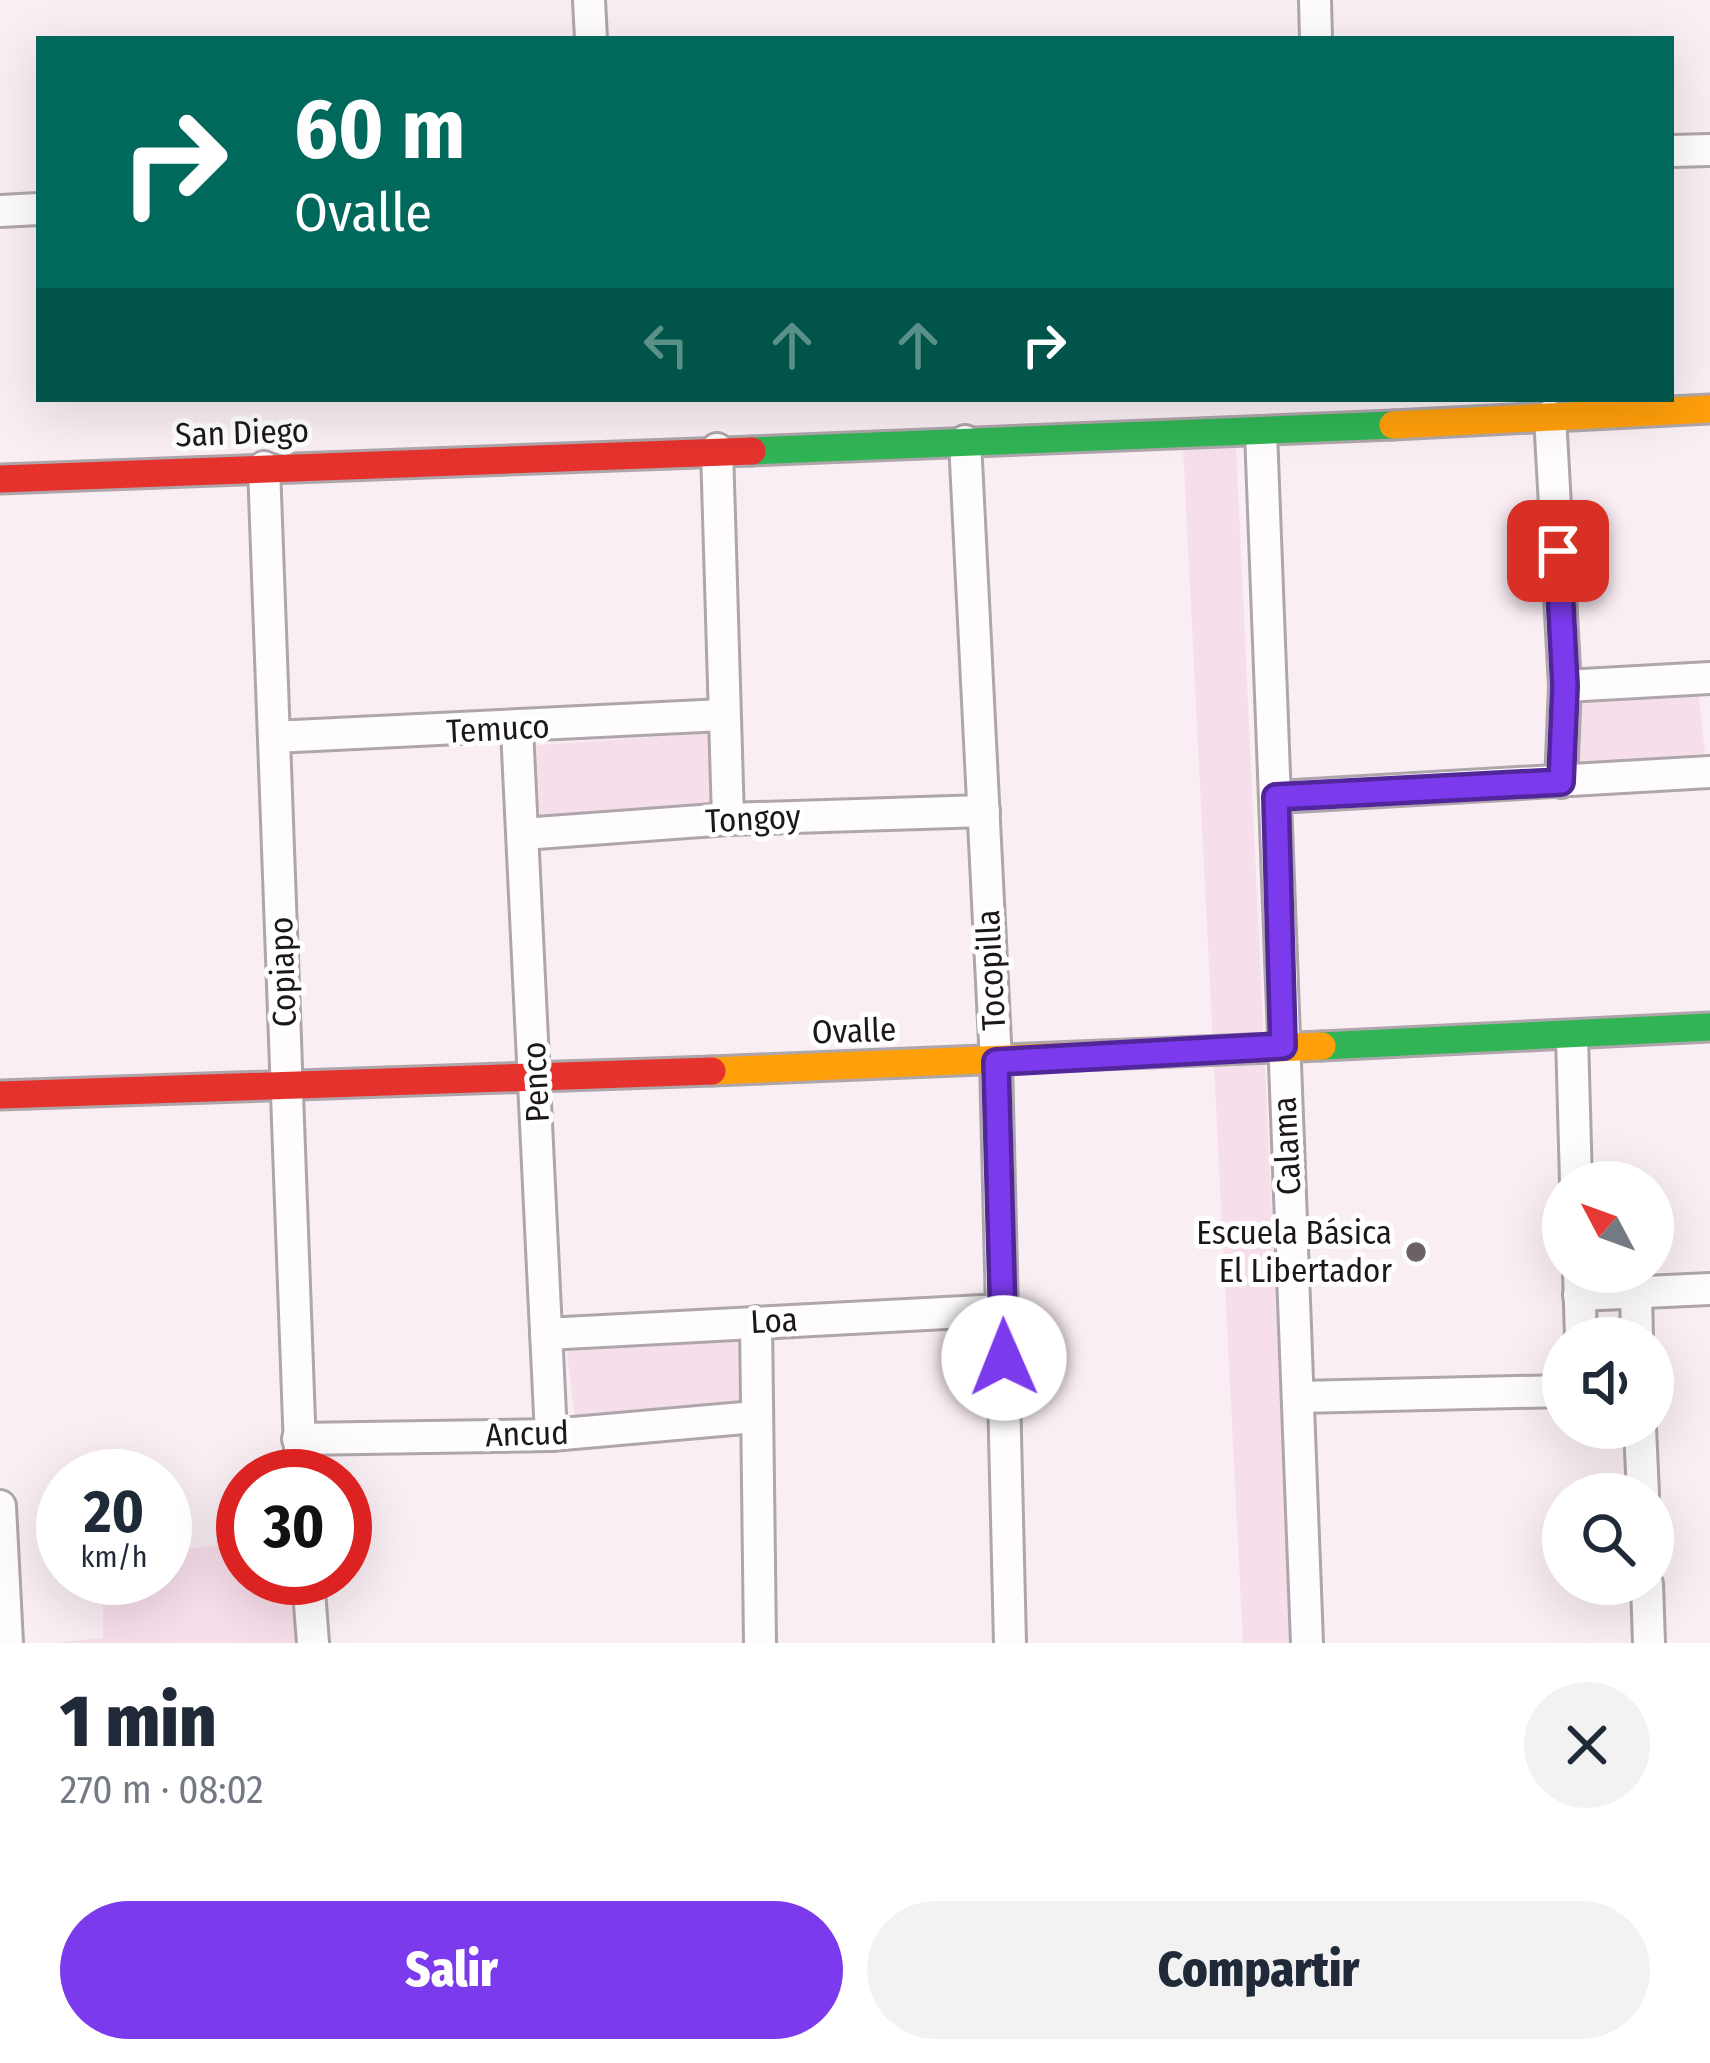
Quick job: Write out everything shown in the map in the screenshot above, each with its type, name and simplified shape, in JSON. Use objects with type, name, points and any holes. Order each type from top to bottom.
[{"type":"street","points":[[590,0],[591,36]]},
{"type":"street","points":[[1315,0],[1316,36]]},
{"type":"street","points":[[1674,151],[1710,150]]},
{"type":"street","points":[[0,211],[36,209]]},
{"type":"street","name":"San Diego","points":[[0,479],[1261,432],[1710,409]]},
{"type":"street","points":[[1550,416],[1565,686],[1561,782]]},
{"type":"street","name":"Calama","points":[[1261,432],[1307,1643]]},
{"type":"street","name":"Tocopilla","points":[[965,441],[996,1062],[1010,1643]]},
{"type":"street","points":[[717,449],[728,819]]},
{"type":"street","name":"Copiapo","points":[[264,467],[299,1449]]},
{"type":"street","points":[[1565,686],[1710,678]]},
{"type":"street","name":"Temuco","points":[[274,737],[517,729],[723,715]]},
{"type":"street","name":"Penco","points":[[517,729],[551,1435]]},
{"type":"street","points":[[1276,797],[1710,772]]},
{"type":"street","name":"Tongoy","points":[[523,834],[728,819],[984,811]]},
{"type":"street","name":"Ovalle","points":[[0,1095],[996,1062],[1710,1027]]},
{"type":"street","points":[[1572,1037],[1575,1161]]},
{"type":"street","points":[[1674,1290],[1710,1288]]},
{"type":"street","points":[[1636,1293],[1637,1317]]},
{"type":"street","name":"Loa","points":[[547,1334],[1002,1310]]},
{"type":"street","points":[[757,1322],[760,1643]]},
{"type":"street","points":[[1298,1397],[1542,1391]]},
{"type":"street","name":"Ancud","points":[[298,1439],[551,1435],[755,1417]]},
{"type":"street","points":[[0,1506],[4,1626]]},
{"type":"street","points":[[310,1605],[313,1643]]},
{"type":"street","points":[[1648,1605],[1649,1643]]},
{"type":"shaded area","points":[[1236,446],[1292,1643],[1243,1643],[1183,448]]},
{"type":"shaded area","points":[[1698,690],[1705,753],[1578,766],[1580,697]]},
{"type":"shaded area","points":[[712,733],[715,808],[540,820],[536,745]]},
{"type":"shaded area","points":[[744,1331],[743,1408],[575,1417],[566,1346]]},
{"type":"shaded area","points":[[216,1546],[216,1605],[317,1605],[319,1643],[54,1643],[103,1638],[103,1605],[192,1605],[192,1548]]},
{"type":"traffic: fast","points":[[752,451],[1393,425]]},
{"type":"traffic: fast","points":[[1322,1046],[1710,1027]]},
{"type":"traffic: slow","points":[[1393,425],[1710,409]]},
{"type":"traffic: slow","points":[[712,1071],[1322,1046]]},
{"type":"traffic: jam","points":[[0,479],[752,451]]},
{"type":"traffic: jam","points":[[0,1095],[712,1071]]},
{"type":"place","name":"Escuela Básica El Libertador","points":[[1416,1252]]},
{"type":"route","points":[[1004,1358],[996,1062],[1283,1046],[1276,797],[1561,782],[1565,686],[1558,551]]}]
